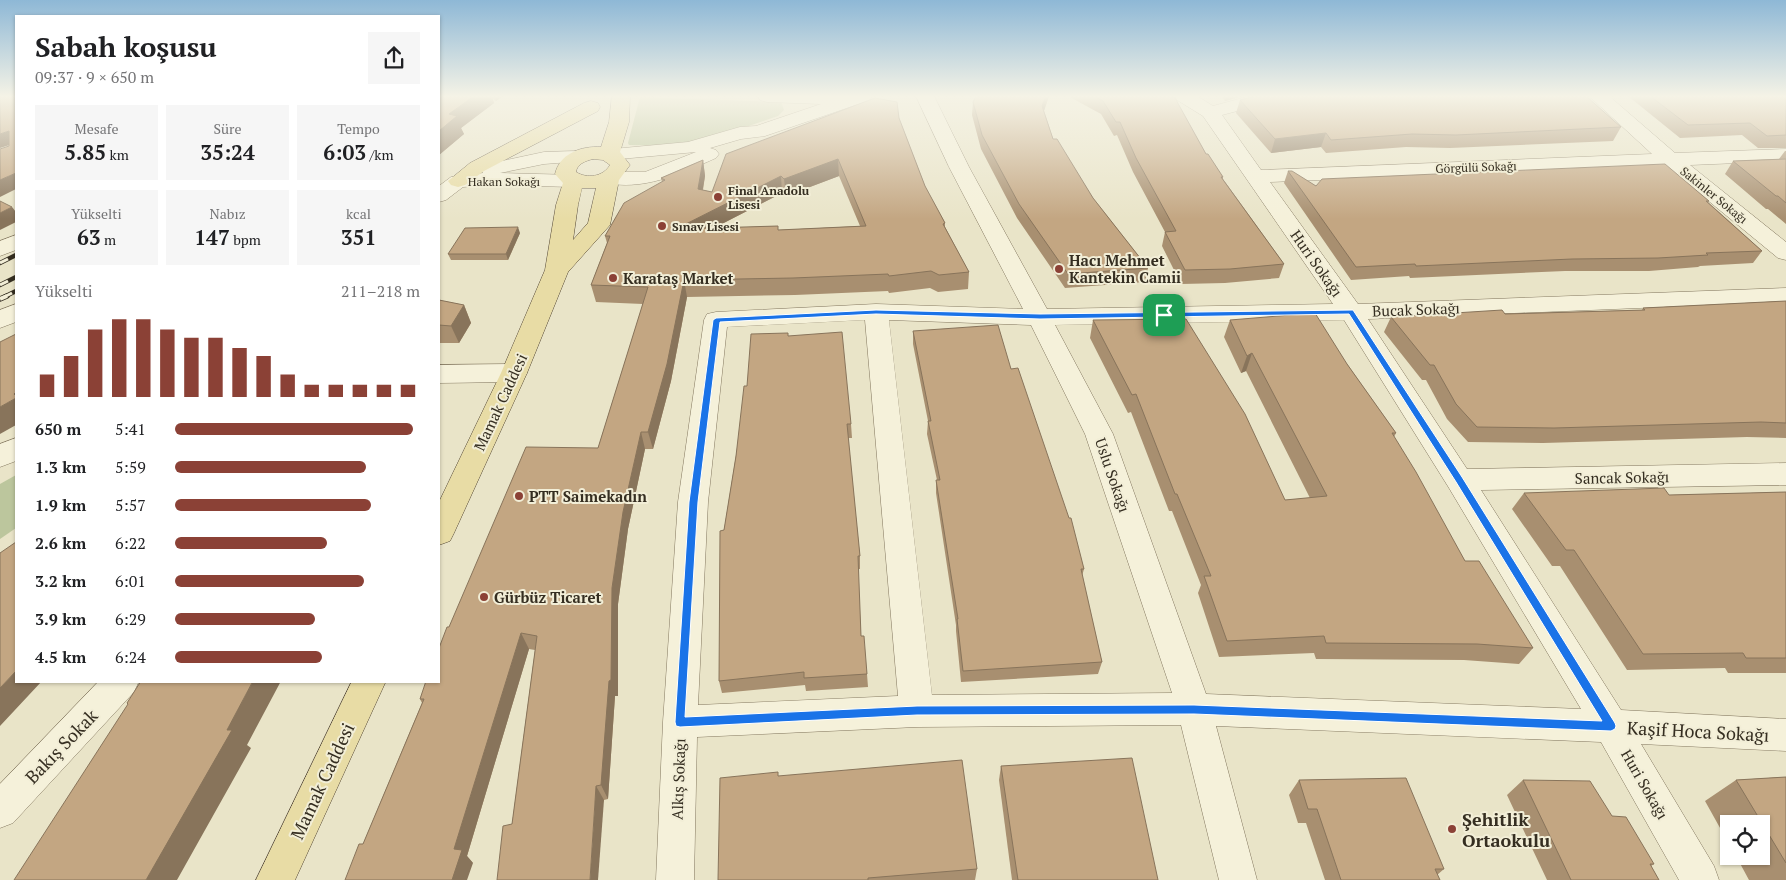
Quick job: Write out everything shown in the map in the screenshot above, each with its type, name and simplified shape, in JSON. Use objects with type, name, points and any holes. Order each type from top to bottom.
[{"type":"main road","points":[[458,181],[477,167],[530,137]]},
{"type":"main road","points":[[583,137],[565,169],[565,174],[574,181],[593,182],[608,178]]},
{"type":"main road","points":[[581,143],[592,153],[609,154],[614,137]]},
{"type":"main road","name":"Mamak Caddesi","points":[[557,270],[599,225],[608,178],[615,174],[620,165],[615,157],[609,154]]},
{"type":"main road","name":"Mamak Caddesi","points":[[440,531],[514,373],[557,270],[567,205],[574,181]]},
{"type":"main road","name":"Mamak Caddesi","points":[[275,880],[368,683]]},
{"type":"street","points":[[609,154],[689,148],[726,137]]},
{"type":"street","points":[[608,178],[647,178],[675,169],[751,137]]},
{"type":"street","name":"Uslu Sokağı","points":[[945,137],[1040,316],[1099,434],[1194,709],[1238,880]]},
{"type":"street","name":"Huri Sokağı","points":[[1228,137],[1351,312],[1459,480],[1611,726],[1700,880]]},
{"type":"street","name":"Sakinler Sokağı","points":[[1645,137],[1786,253]]},
{"type":"street","points":[[458,181],[506,164],[544,158],[581,143]]},
{"type":"street","name":"Görgülü Sokağı","points":[[1256,176],[1786,155]]},
{"type":"street","name":"Hakan Sokağı","points":[[440,195],[458,181],[491,179],[574,181]]},
{"type":"street","points":[[0,249],[15,242]]},
{"type":"street","name":"Bucak Sokağı","points":[[716,320],[876,312],[1040,316],[1351,312],[1786,295]]},
{"type":"street","points":[[0,320],[15,312]]},
{"type":"street","points":[[876,312],[917,711]]},
{"type":"street","name":"Alkış Sokağı","points":[[675,880],[680,722],[693,502],[716,320]]},
{"type":"street","points":[[440,374],[514,373]]},
{"type":"street","points":[[0,457],[15,449]]},
{"type":"street","name":"Sancak Sokağı","points":[[1459,480],[1786,474]]},
{"type":"street","name":"Bakış Sokak","points":[[0,810],[120,683]]},
{"type":"street","name":"Kaşif Hoca Sokağı","points":[[680,722],[917,711],[1194,709],[1786,735]]},
{"type":"green space","points":[[630,137],[717,137],[673,146],[629,145]]},
{"type":"green space","points":[[15,476],[15,529],[0,539],[0,484]]},
{"type":"building","points":[[9,137],[15,137],[15,173],[0,180],[0,149],[9,146]]},
{"type":"building","points":[[771,137],[906,137],[925,186],[969,272],[939,275],[931,271],[889,276],[888,274],[684,280],[667,364],[648,432],[641,432],[623,512],[612,588],[611,680],[609,681],[601,785],[596,786],[590,880],[497,880],[503,826],[512,824],[537,636],[521,633],[454,849],[462,850],[452,880],[345,880],[359,844],[363,844],[424,699],[420,699],[425,683],[440,683],[440,645],[526,447],[598,448],[648,287],[591,285],[610,236],[605,236],[624,203],[665,180],[661,178],[703,160],[698,189],[712,192],[726,154]],"holes":[[[838,159],[866,226],[778,230],[778,226],[676,229],[781,176],[784,179]]]},
{"type":"building","points":[[983,137],[1052,137],[1053,139],[1057,139],[1093,198],[1148,268],[1068,274],[1019,204]]},
{"type":"building","points":[[1127,137],[1197,137],[1206,154],[1208,154],[1223,177],[1221,177],[1284,264],[1230,269],[1185,270],[1165,232],[1176,231]]},
{"type":"building","points":[[1273,137],[1291,137],[1275,139]]},
{"type":"building","points":[[1329,137],[1371,137],[1331,140]]},
{"type":"building","points":[[1786,159],[1786,203],[1733,161]]},
{"type":"building","points":[[1665,164],[1709,201],[1706,201],[1762,251],[1706,253],[1708,255],[1658,258],[1572,259],[1356,267],[1288,171],[1292,171],[1316,186],[1322,179]]},
{"type":"building","points":[[0,201],[12,207],[0,213]]},
{"type":"building","points":[[518,227],[506,254],[448,254],[465,228]]},
{"type":"building","points":[[440,300],[464,305],[451,326],[440,325]]},
{"type":"building","points":[[1786,301],[1786,423],[1761,422],[1554,428],[1477,427],[1456,404],[1434,365],[1430,365],[1391,317],[1502,310],[1505,314],[1645,310],[1643,308]]},
{"type":"building","points":[[1315,313],[1347,364],[1396,433],[1392,433],[1416,472],[1465,561],[1479,561],[1533,648],[1477,644],[1326,643],[1324,636],[1227,641],[1204,576],[1211,576],[1177,494],[1175,494],[1136,394],[1132,395],[1093,320],[1186,319],[1245,414],[1285,500],[1327,496],[1252,353],[1247,356],[1230,320]]},
{"type":"building","points":[[998,325],[1011,369],[1018,368],[1069,518],[1071,518],[1084,569],[1081,569],[1102,662],[963,671],[958,619],[936,480],[940,480],[928,421],[931,421],[913,331]]},
{"type":"building","points":[[842,332],[851,424],[847,424],[860,556],[858,556],[861,636],[864,636],[867,674],[804,678],[804,672],[719,681],[720,531],[724,530],[736,456],[744,386],[747,386],[751,334],[788,333],[788,336]]},
{"type":"building","points":[[15,334],[15,399],[0,407],[0,342]]},
{"type":"building","points":[[1664,488],[1669,495],[1786,492],[1786,658],[1746,658],[1743,653],[1643,654],[1574,550],[1566,550],[1524,493]]},
{"type":"building","points":[[15,543],[15,672],[0,688],[0,553]]},
{"type":"building","points":[[140,683],[252,683],[227,730],[232,730],[146,880],[14,880],[128,704]]},
{"type":"building","points":[[1132,758],[1158,880],[1018,880],[1001,766]]},
{"type":"building","points":[[962,760],[977,869],[868,878],[868,880],[718,880],[720,778],[778,772],[778,776]]},
{"type":"building","points":[[1786,777],[1786,863],[1770,836],[1770,815],[1757,815],[1736,780]]},
{"type":"building","points":[[1406,778],[1444,869],[1435,869],[1440,880],[1341,880],[1317,809],[1308,809],[1299,780]]},
{"type":"building","points":[[1523,780],[1590,781],[1612,816],[1626,817],[1654,864],[1650,864],[1659,880],[1571,880]]},
{"type":"railway","points":[[0,263],[15,256]]},
{"type":"railway","points":[[0,285],[15,278]]},
{"type":"railway","points":[[4,297],[15,292]]},
{"type":"railway","points":[[0,299],[7,296]]},
{"type":"place","name":"Final Anadolu Lisesi","points":[[718,197]]},
{"type":"place","name":"Sınav Lisesi","points":[[662,226]]},
{"type":"place","name":"Hacı Mehmet Kantekin Camii","points":[[1059,269]]},
{"type":"place","name":"Karataş Market","points":[[613,278]]},
{"type":"place","name":"PTT Saimekadın","points":[[519,496]]},
{"type":"place","name":"Gürbüz Ticaret","points":[[484,597]]},
{"type":"place","name":"Şehitlik Ortaokulu","points":[[1452,829]]},
{"type":"route","points":[[876,312],[1040,316],[1164,315],[1351,312],[1459,480],[1611,726],[1194,709],[917,711],[680,722],[693,502],[716,320],[876,312]]}]
